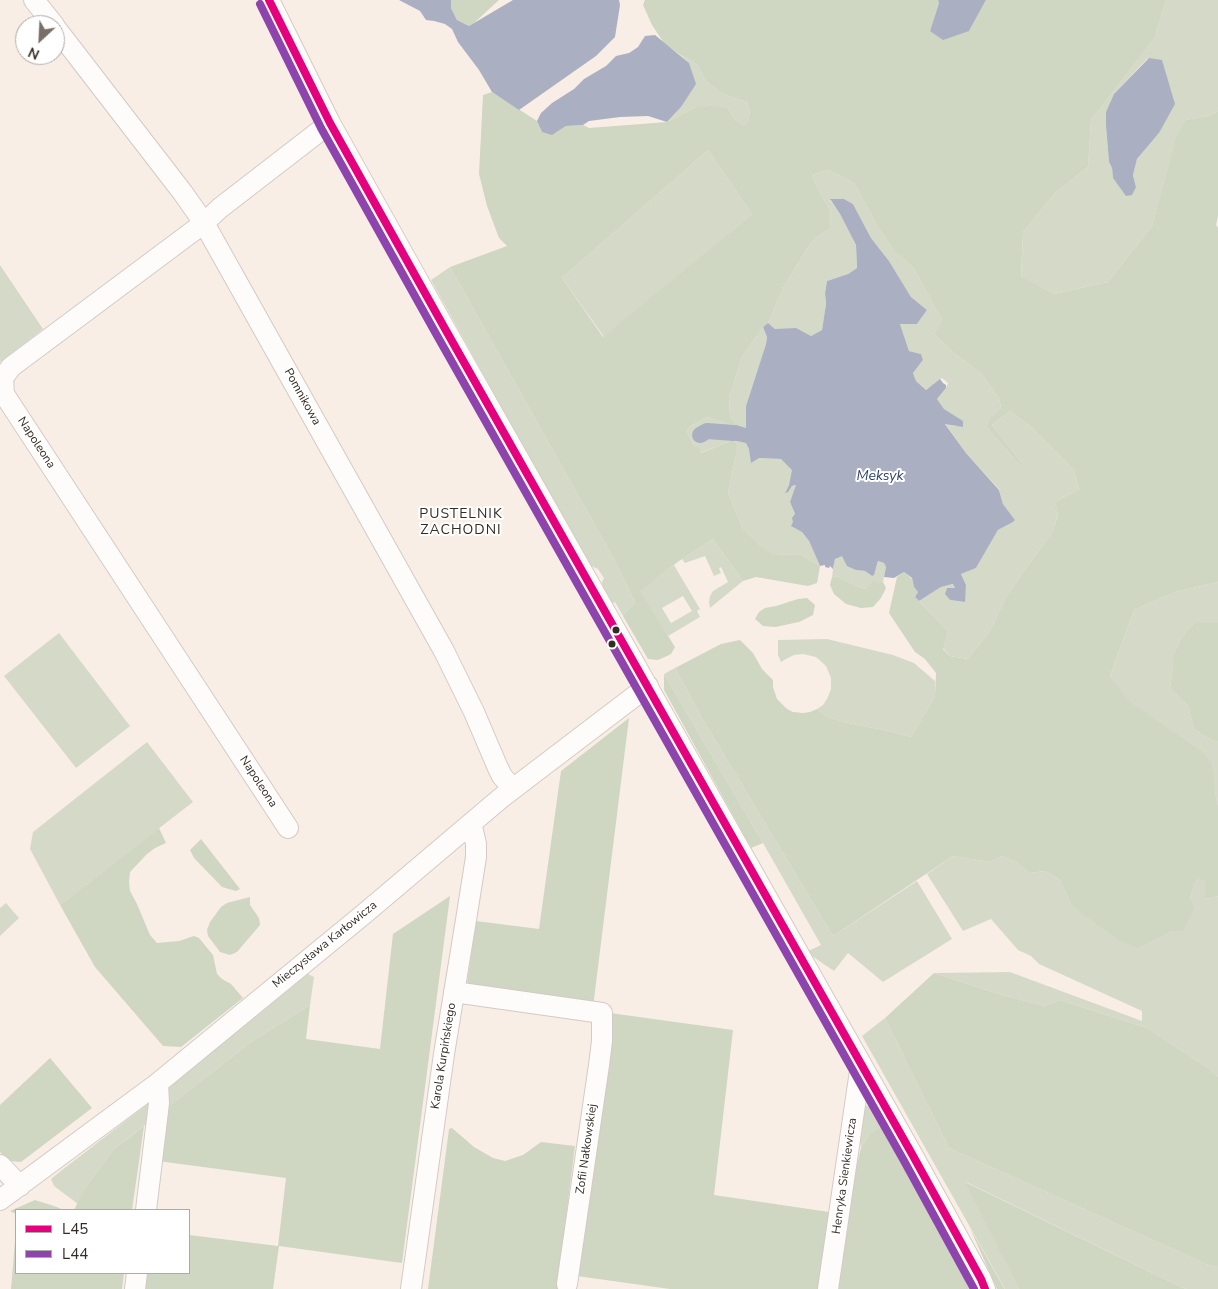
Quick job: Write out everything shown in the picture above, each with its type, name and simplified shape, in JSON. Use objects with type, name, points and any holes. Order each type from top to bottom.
[{"type":"street","name":"Pomnikowa","points":[[34,0],[46,15]]},
{"type":"street","points":[[269,0],[330,123],[861,1064],[985,1289]]},
{"type":"street","name":"Pomnikowa","points":[[65,40],[204,223],[444,651],[474,712],[502,776],[513,788]]},
{"type":"street","name":"Napoleona","points":[[288,828],[4,394],[3,378],[11,367],[204,223],[220,208],[330,123]]},
{"type":"street","name":"Mieczysława Karłowicza","points":[[0,1200],[158,1083],[357,920],[513,788],[648,686]]},
{"type":"street","name":"Karola Kurpińskiego","points":[[410,1289],[437,1100],[476,857],[470,824]]},
{"type":"street","name":"Zofii Nałkowskiej","points":[[454,992],[602,1013],[602,1041],[599,1065],[567,1284]]},
{"type":"street","name":"Henryka Sienkiewicza","points":[[828,1289],[861,1064]]},
{"type":"street","points":[[146,1209],[159,1102],[158,1083]]},
{"type":"street","points":[[0,1164],[20,1186]]},
{"type":"street","points":[[135,1289],[137,1274]]},
{"type":"green space","points":[[451,0],[499,0],[469,26],[457,20],[451,8]]},
{"type":"green space","points":[[645,0],[938,0],[939,3],[930,31],[969,31],[986,0],[1166,0],[1154,39],[1091,120],[1088,167],[1056,192],[1023,232],[1021,277],[1054,294],[1108,282],[1152,226],[1176,137],[1185,120],[1209,116],[1218,111],[1218,216],[1216,225],[1218,228],[1218,582],[1175,592],[1134,610],[1110,676],[1129,701],[1201,750],[1212,764],[1218,806],[1218,896],[1205,899],[1205,880],[1198,879],[1194,884],[1190,899],[1194,908],[1183,931],[1173,931],[1139,948],[1120,941],[1072,906],[1060,880],[1045,871],[1029,873],[1016,862],[1002,856],[990,862],[953,856],[833,936],[702,718],[675,668],[721,644],[740,640],[753,653],[762,669],[773,680],[777,699],[787,709],[803,713],[817,709],[827,717],[911,737],[935,696],[936,673],[925,659],[915,652],[889,613],[897,577],[904,572],[912,579],[914,587],[918,592],[915,597],[948,631],[943,649],[950,656],[968,659],[990,631],[1007,595],[1053,531],[1058,515],[1055,502],[1079,490],[1074,470],[1031,427],[1010,411],[992,425],[1021,462],[1021,466],[986,427],[990,417],[1001,408],[999,398],[981,373],[955,354],[934,334],[942,320],[913,267],[895,252],[877,225],[854,183],[829,170],[812,176],[830,210],[831,228],[815,238],[806,250],[782,290],[768,323],[763,327],[742,357],[729,398],[730,416],[736,425],[707,417],[689,427],[687,432],[694,446],[698,447],[701,453],[733,440],[738,445],[728,493],[743,529],[773,554],[801,555],[820,566],[817,583],[808,586],[756,577],[743,581],[713,539],[679,561],[640,591],[675,647],[671,654],[658,660],[648,659],[623,616],[635,602],[614,559],[450,267],[507,246],[499,238],[487,206],[479,174],[483,95],[492,92],[537,121],[542,132],[555,133],[566,126],[583,125],[589,128],[667,122],[696,107],[711,106],[728,108],[735,120],[745,126],[748,122],[750,111],[747,102],[723,94],[706,81],[698,66],[664,43],[652,25],[643,5]],"holes":[[[708,150],[752,214],[603,337],[562,278]]]},
{"type":"green space","points":[[1166,0],[1218,0],[1218,111],[1209,116],[1185,120],[1176,138],[1152,226],[1108,282],[1054,294],[1021,278],[1023,232],[1056,192],[1088,167],[1091,120],[1154,39]],"holes":[[[1148,58],[1159,133],[1137,159],[1133,175],[1136,187],[1113,178],[1109,162],[1106,112],[1115,93]]]},
{"type":"green space","points":[[679,54],[698,66],[706,81],[723,94],[747,102],[750,111],[745,127],[735,120],[728,108],[696,107],[667,122],[681,107],[689,63]]},
{"type":"green space","points":[[708,150],[752,214],[604,337],[562,278]]},
{"type":"green space","points":[[829,170],[854,183],[877,225],[895,252],[913,267],[942,320],[934,334],[955,354],[981,373],[999,398],[1001,408],[990,417],[986,427],[1021,466],[1021,462],[992,425],[1010,411],[1031,427],[1074,470],[1079,490],[1055,502],[1058,514],[1053,531],[1007,595],[990,631],[968,659],[950,656],[943,648],[948,631],[919,601],[941,587],[954,584],[955,588],[947,588],[946,594],[950,600],[964,602],[966,585],[961,574],[976,568],[998,530],[1015,520],[1003,504],[999,489],[966,453],[945,423],[963,426],[962,421],[944,409],[937,399],[948,383],[942,378],[926,390],[916,381],[913,373],[923,360],[921,354],[909,351],[900,324],[917,324],[927,310],[911,297],[889,261],[871,238],[853,204],[844,199],[830,200],[840,214],[856,245],[857,268],[848,274],[827,281],[822,330],[811,336],[796,329],[775,329],[768,323],[782,290],[806,250],[815,238],[831,228],[830,210],[812,176]]},
{"type":"green space","points":[[0,265],[43,329],[0,362]]},
{"type":"green space","points":[[450,267],[614,559],[635,602],[623,616],[615,602],[611,604],[603,589],[602,582],[604,578],[598,569],[588,564],[431,280]]},
{"type":"green space","points":[[763,327],[767,337],[766,344],[746,406],[746,442],[749,449],[759,458],[781,459],[793,470],[785,492],[792,486],[797,485],[790,502],[802,532],[809,541],[820,566],[801,555],[773,554],[743,529],[728,493],[738,445],[733,440],[700,453],[687,432],[689,427],[707,417],[735,424],[730,416],[729,398],[742,357]]},
{"type":"green space","points":[[713,539],[743,581],[710,608],[710,596],[713,591],[728,582],[721,567],[719,568],[721,573],[714,576],[705,556],[685,563],[682,559]]},
{"type":"green space","points":[[842,555],[856,570],[865,571],[872,576],[878,561],[884,563],[886,567],[883,582],[866,589],[836,576],[832,577],[835,559]]},
{"type":"green space","points":[[674,565],[700,609],[697,611],[700,617],[668,636],[639,591]],"holes":[[[683,596],[692,611],[671,623],[662,608]]]},
{"type":"green space","points":[[836,576],[861,588],[866,589],[874,581],[883,582],[886,588],[881,598],[873,607],[861,608],[846,604],[834,594],[830,585],[832,577]]},
{"type":"green space","points":[[1218,582],[1218,623],[1194,623],[1182,637],[1173,655],[1170,688],[1188,706],[1194,729],[1211,740],[1218,742],[1218,806],[1201,750],[1128,701],[1110,676],[1134,610],[1175,592]]},
{"type":"green space","points":[[807,598],[815,605],[813,615],[799,622],[775,627],[763,626],[755,619],[759,612],[765,608]]},
{"type":"green space","points":[[1194,623],[1218,623],[1218,742],[1211,740],[1194,729],[1188,706],[1170,688],[1173,655],[1182,637]]},
{"type":"green space","points":[[59,633],[130,726],[76,768],[4,676]]},
{"type":"green space","points":[[827,639],[893,655],[914,663],[935,681],[935,696],[911,737],[827,717],[817,709],[823,705],[831,689],[831,678],[826,666],[816,657],[803,654],[794,655],[781,662],[778,655],[778,640]]},
{"type":"green space","points":[[675,668],[702,718],[833,936],[917,881],[952,939],[883,982],[848,953],[834,971],[806,952],[821,945],[664,674]]},
{"type":"green space","points":[[664,674],[763,843],[751,848],[664,690]]},
{"type":"green space","points":[[629,718],[593,1007],[466,990],[476,921],[539,929],[561,771]]},
{"type":"green space","points":[[147,742],[193,802],[60,905],[30,849],[33,832]]},
{"type":"green space","points":[[159,828],[166,843],[147,854],[130,872],[129,882],[130,891],[150,935],[157,943],[179,941],[194,936],[199,938],[213,955],[217,974],[231,984],[243,998],[181,1047],[163,1046],[95,967],[60,905]]},
{"type":"green space","points":[[201,839],[240,889],[236,891],[222,887],[194,858],[190,850]]},
{"type":"green space","points":[[953,856],[990,862],[1002,856],[1016,862],[1029,873],[1045,871],[1060,880],[1072,906],[1139,948],[1173,931],[1190,899],[1194,884],[1198,879],[1205,879],[1205,899],[1218,896],[1218,1077],[1208,1068],[1147,1028],[1060,1000],[1045,1006],[1002,995],[934,973],[1010,972],[1142,1021],[1142,1011],[1039,964],[1031,956],[1018,950],[991,919],[963,931],[927,874]]},
{"type":"green space","points":[[450,896],[402,1263],[279,1246],[273,1289],[141,1289],[143,1274],[190,1274],[190,1235],[278,1246],[286,1178],[158,1161],[164,1110],[251,1042],[310,1005],[306,1039],[380,1049],[393,934]]},
{"type":"green space","points":[[250,897],[250,905],[259,918],[260,925],[237,952],[230,955],[220,952],[208,936],[207,930],[210,922],[221,907],[227,903]]},
{"type":"green space","points":[[6,903],[19,918],[0,936],[0,908]]},
{"type":"green space","points":[[934,973],[1002,995],[1045,1006],[1060,1000],[1147,1028],[1208,1068],[1218,1077],[1218,1267],[1206,1264],[949,1148],[885,1018]]},
{"type":"green space","points":[[308,974],[314,977],[310,1005],[251,1042],[113,1150],[85,1188],[78,1204],[54,1186],[51,1179],[149,1103]]},
{"type":"green space","points":[[610,1013],[733,1030],[714,1195],[829,1212],[821,1289],[670,1289],[577,1276]]},
{"type":"green space","points":[[885,1018],[949,1148],[1206,1264],[1218,1267],[1218,1289],[1186,1289],[966,1182],[1019,1289],[1005,1289],[862,1036]]},
{"type":"green space","points":[[50,1058],[92,1108],[21,1162],[9,1161],[0,1152],[0,1105]]},
{"type":"green space","points":[[864,1106],[872,1106],[877,1110],[892,1136],[869,1135],[861,1148],[859,1130]]},
{"type":"green space","points":[[144,1126],[132,1209],[74,1209],[85,1188],[113,1150]]},
{"type":"green space","points":[[452,1128],[474,1147],[493,1158],[505,1161],[523,1155],[541,1142],[575,1146],[557,1289],[428,1289],[449,1129]]},
{"type":"green space","points":[[880,1128],[892,1136],[945,1237],[969,1289],[836,1289],[847,1205],[861,1148],[869,1135]]},
{"type":"green space","points":[[965,1182],[1179,1286],[1186,1289],[1019,1289]]},
{"type":"green space","points":[[35,1200],[62,1209],[15,1209],[15,1214],[10,1211]]},
{"type":"green space","points":[[970,1228],[1004,1288],[1005,1289],[997,1289]]},
{"type":"green space","points":[[15,1241],[15,1274],[124,1274],[122,1289],[11,1289]]},
{"type":"water","points":[[399,0],[451,0],[451,8],[457,20],[469,26],[513,0],[619,0],[620,5],[615,37],[596,56],[519,110],[492,92],[479,70],[458,42],[452,29],[445,24],[426,20],[420,11]]},
{"type":"water","points":[[938,0],[986,0],[969,31],[943,40],[930,31],[939,3]]},
{"type":"water","points":[[655,35],[689,63],[696,84],[681,107],[667,122],[648,116],[620,117],[589,121],[583,125],[566,126],[552,135],[542,132],[537,121],[541,113],[552,103],[574,89],[584,79],[606,66],[616,56],[629,53],[638,47],[645,36]]},
{"type":"water","points":[[1149,58],[1162,60],[1175,104],[1159,133],[1137,159],[1133,175],[1136,187],[1132,195],[1126,196],[1113,178],[1109,162],[1106,112],[1114,94]]},
{"type":"water","name":"Meksyk","points":[[830,199],[844,199],[853,204],[871,238],[889,261],[911,297],[927,310],[917,324],[900,324],[909,351],[921,354],[923,360],[913,373],[916,381],[926,390],[940,379],[946,385],[946,388],[937,399],[944,409],[963,421],[963,427],[945,424],[966,453],[999,490],[1003,504],[1015,520],[998,530],[976,568],[961,574],[966,585],[965,602],[950,600],[945,594],[947,588],[955,588],[953,584],[941,587],[919,601],[915,597],[918,592],[914,587],[912,578],[904,572],[894,578],[884,577],[886,567],[884,563],[878,561],[872,576],[865,571],[847,566],[842,556],[835,559],[833,569],[830,566],[829,568],[825,567],[825,565],[820,566],[809,541],[802,532],[791,526],[792,518],[795,514],[790,502],[796,485],[792,486],[785,493],[792,470],[781,459],[759,458],[751,463],[746,443],[733,440],[736,425],[746,428],[746,406],[766,344],[767,337],[763,327],[768,323],[775,329],[796,328],[811,336],[822,330],[827,281],[848,274],[857,268],[856,245]]},
{"type":"waterway","points":[[700,435],[707,431],[734,433]]},
{"type":"transit line","name":"L45","points":[[269,0],[330,123],[912,1154],[985,1289]]},
{"type":"transit line","name":"L44","points":[[260,4],[321,128],[903,1159],[974,1289]]},
{"type":"district","name":"PUSTELNIK ZACHODNI","points":[[461,524]]}]
